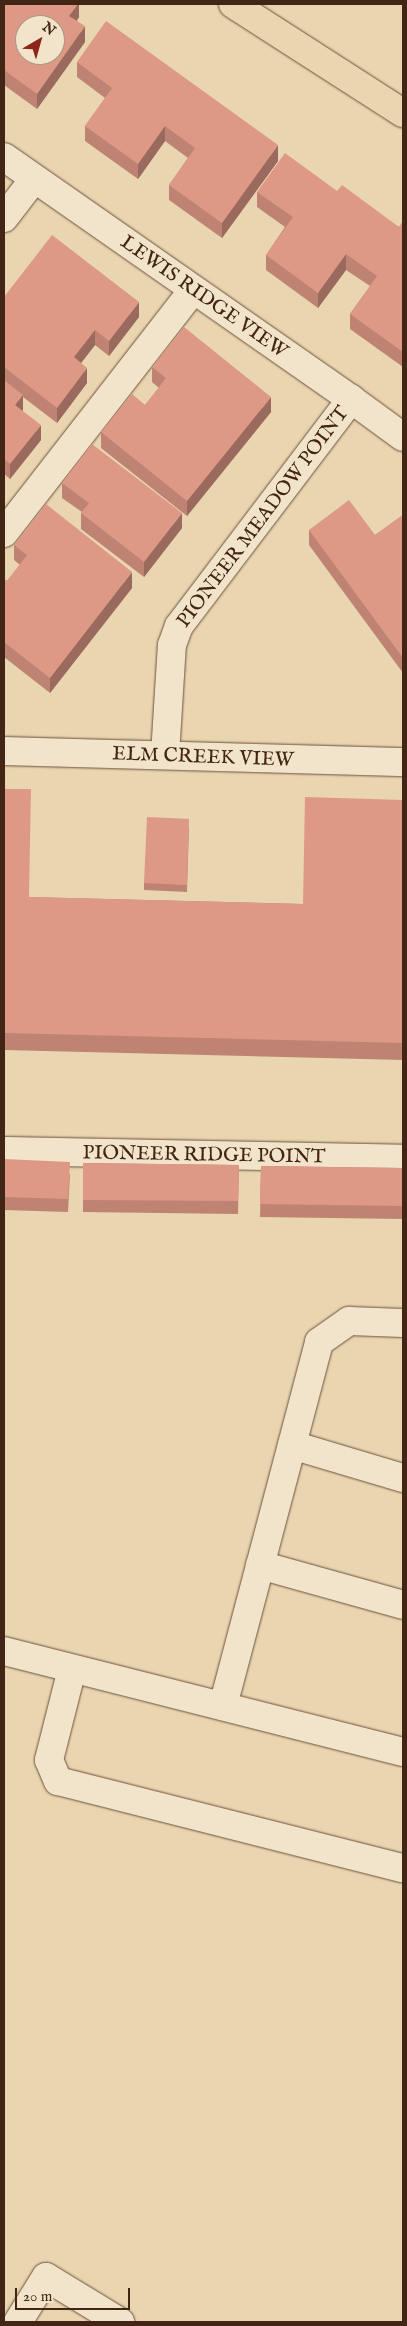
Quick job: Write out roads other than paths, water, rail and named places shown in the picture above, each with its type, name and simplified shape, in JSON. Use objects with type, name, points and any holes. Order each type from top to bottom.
[{"type":"main road","points":[[233,4],[403,113]]},
{"type":"street","name":"LEWIS RIDGE VIEW","points":[[4,157],[351,399],[403,438]]},
{"type":"street","points":[[4,218],[34,179]]},
{"type":"street","points":[[4,533],[193,290]]},
{"type":"street","name":"PIONEER MEADOW POINT","points":[[166,755],[172,645],[179,626],[351,399]]},
{"type":"street","name":"ELM CREEK VIEW","points":[[4,751],[403,762]]},
{"type":"street","name":"PIONEER RIDGE POINT","points":[[4,1151],[403,1159]]},
{"type":"street","points":[[222,1706],[319,1342],[349,1321],[403,1323]]},
{"type":"street","points":[[292,1445],[403,1478]]},
{"type":"street","points":[[260,1565],[403,1606]]},
{"type":"street","points":[[4,1652],[403,1752]]},
{"type":"street","points":[[72,1669],[49,1760],[58,1781],[403,1868]]},
{"type":"street","points":[[18,2322],[46,2277],[120,2322]]}]
